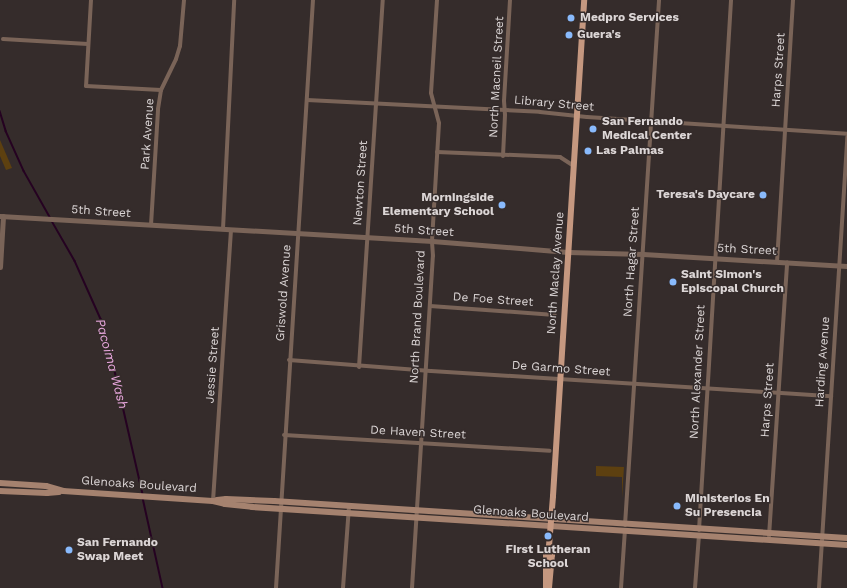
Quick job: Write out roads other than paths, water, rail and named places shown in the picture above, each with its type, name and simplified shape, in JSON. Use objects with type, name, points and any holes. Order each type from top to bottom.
[{"type":"main road","name":"North Maclay Avenue","points":[[546,588],[546,554],[549,546],[551,519],[584,0]]},
{"type":"main road","name":"Glenoaks Boulevard","points":[[0,483],[46,486],[63,491],[214,501],[225,504],[281,509],[550,526],[625,527]]},
{"type":"main road","name":"Glenoaks Boulevard","points":[[0,491],[47,494],[63,491]]},
{"type":"main road","name":"Glenoaks Boulevard","points":[[214,501],[226,499],[551,519],[625,527],[769,537],[821,544],[847,545]]},
{"type":"main road","name":"Glenoaks Boulevard","points":[[769,537],[822,536],[847,538]]},
{"type":"main road","name":"North Maclay Avenue","points":[[549,546],[552,555],[549,588]]},
{"type":"street","points":[[91,0],[86,86],[161,90]]},
{"type":"street","name":"Park Avenue","points":[[151,226],[158,109],[161,90],[176,59],[180,46],[184,0]]},
{"type":"street","points":[[223,229],[234,0]]},
{"type":"street","name":"Griswold Avenue","points":[[276,588],[282,502],[284,435],[299,234],[313,0]]},
{"type":"street","name":"Newton Street","points":[[359,367],[382,0]]},
{"type":"street","name":"North Brand Boulevard","points":[[412,588],[433,256],[432,241],[439,120],[431,93],[437,0]]},
{"type":"street","name":"North Macneil Street","points":[[503,156],[504,101],[510,0]]},
{"type":"street","name":"North Hagar Street","points":[[621,588],[659,0]]},
{"type":"street","name":"North Alexander Street","points":[[695,588],[731,0]]},
{"type":"street","name":"Harps Street","points":[[777,262],[793,0]]},
{"type":"street","points":[[3,39],[88,44]]},
{"type":"street","name":"Library Street","points":[[307,100],[505,110],[723,126],[785,128],[847,134]]},
{"type":"street","name":"Harding Avenue","points":[[819,588],[847,137]]},
{"type":"street","points":[[437,152],[503,156],[515,154],[560,157],[574,166]]},
{"type":"street","points":[[0,267],[2,216]]},
{"type":"street","name":"5th Street","points":[[2,216],[151,226],[223,229],[231,231],[432,241],[568,252],[643,254],[847,266]]},
{"type":"street","name":"Jessie Street","points":[[214,501],[231,231]]},
{"type":"street","name":"Harps Street","points":[[769,537],[787,262]]},
{"type":"street","name":"De Foe Street","points":[[430,306],[555,315]]},
{"type":"street","name":"De Garmo Street","points":[[289,360],[359,367],[831,396]]},
{"type":"street","name":"De Haven Street","points":[[284,435],[550,451]]},
{"type":"street","points":[[343,588],[350,506]]},
{"type":"waterway","name":"Pacoima Wash","points":[[0,111],[6,131],[24,171],[50,217]]},
{"type":"waterway","name":"Pacoima Wash","points":[[52,221],[75,261],[101,319],[112,358],[143,494]]},
{"type":"waterway","name":"Pacoima Wash","points":[[143,498],[163,588]]},
{"type":"place","name":"Medpro Services","points":[[571,18]]},
{"type":"place","name":"Guera's","points":[[569,35]]},
{"type":"place","name":"San Fernando Medical Center","points":[[593,129]]},
{"type":"place","name":"Las Palmas","points":[[588,151]]},
{"type":"place","name":"Teresa's Daycare","points":[[763,195]]},
{"type":"place","name":"Morningside Elementary School","points":[[502,205]]},
{"type":"place","name":"Saint Simon's Episcopal Church","points":[[673,282]]},
{"type":"place","name":"Ministerios En Su Presencia","points":[[677,506]]},
{"type":"place","name":"First Lutheran School","points":[[548,536]]},
{"type":"place","name":"San Fernando Swap Meet","points":[[69,550]]}]
